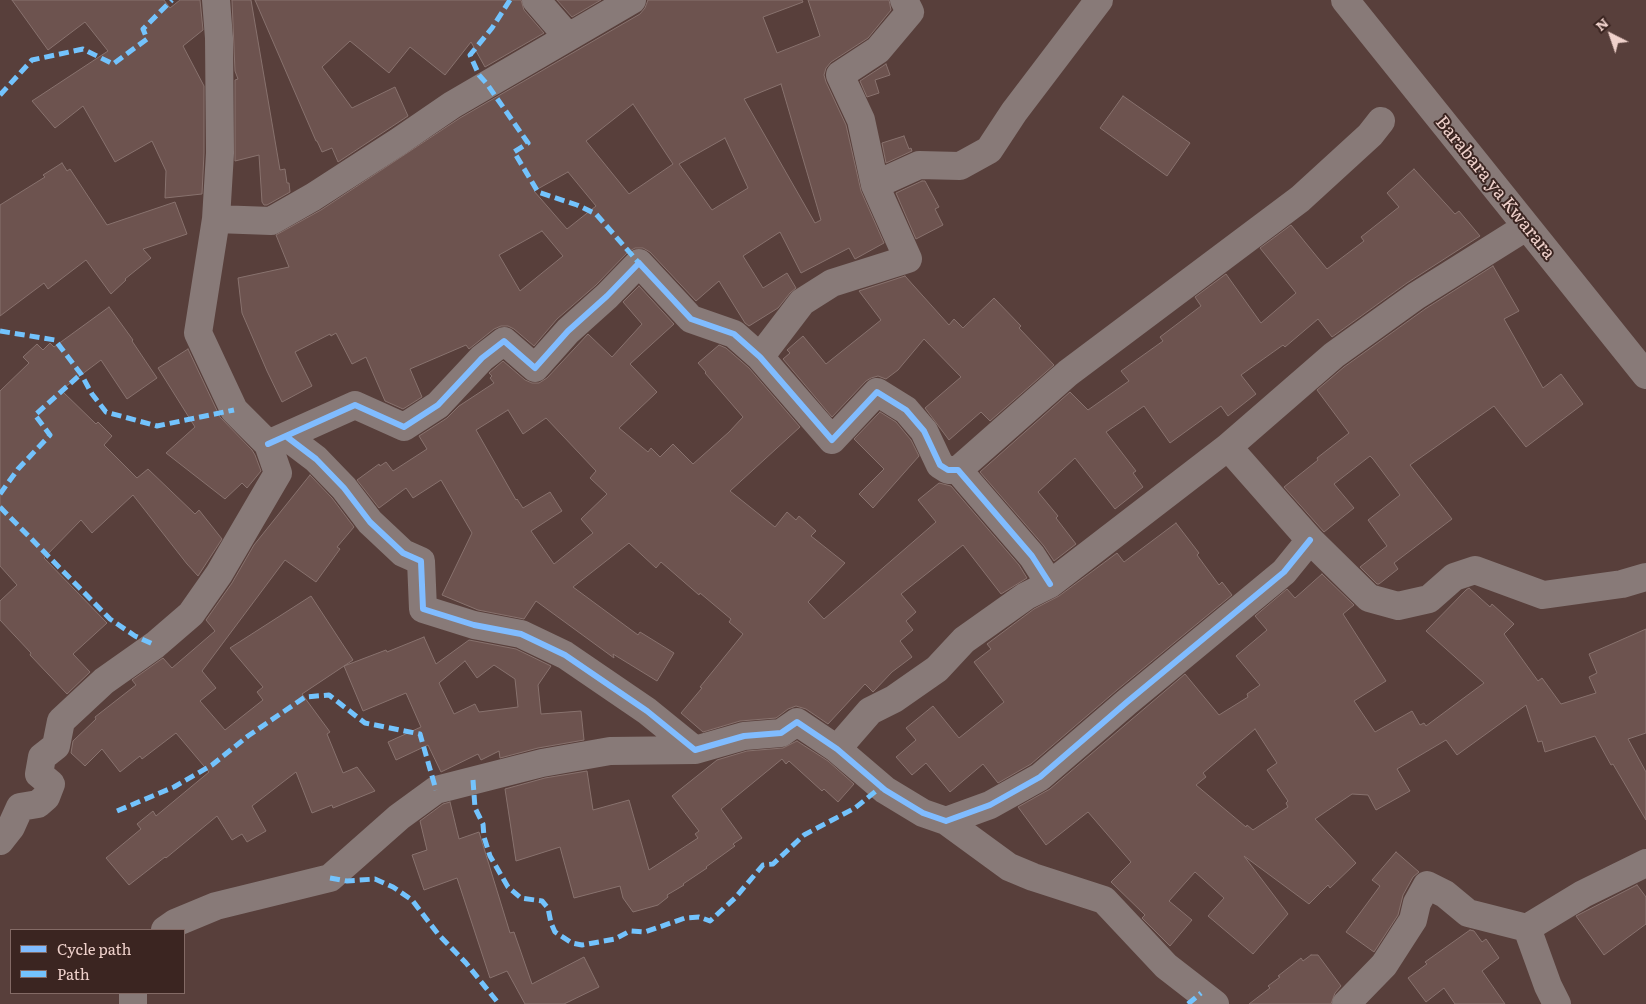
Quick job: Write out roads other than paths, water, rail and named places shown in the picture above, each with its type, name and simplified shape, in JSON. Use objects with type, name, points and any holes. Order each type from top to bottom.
[{"type":"street","points":[[216,0],[219,38],[220,153],[216,219],[198,333],[234,410],[277,441],[316,459],[344,488],[370,522],[403,552],[421,561],[423,609],[474,625],[520,634],[565,655],[647,711],[695,750]]},
{"type":"street","points":[[536,0],[568,37]]},
{"type":"street","points":[[216,219],[271,221],[398,142],[452,104],[632,0]]},
{"type":"street","points":[[760,357],[802,302],[832,283],[908,259],[875,185],[861,120],[840,75],[878,50],[910,12],[904,0]]},
{"type":"street","points":[[875,185],[919,166],[960,166],[989,150],[1014,112],[1099,0]]},
{"type":"street","name":"Barabara ya Kwarara","points":[[1345,0],[1526,227],[1644,368]]},
{"type":"street","points":[[277,441],[356,405],[404,427],[438,405],[482,358],[504,341],[535,368],[568,331],[607,296],[639,263],[691,319],[734,334],[760,357],[832,440],[876,392],[906,410],[924,431],[940,465],[948,470],[958,470],[1068,372],[1300,199],[1370,135],[1381,121]]},
{"type":"street","points":[[837,749],[870,711],[894,699],[937,669],[964,640],[1026,596],[1050,584],[1228,447],[1334,355],[1416,296],[1526,227]]},
{"type":"street","points":[[0,841],[11,827],[20,807],[38,804],[46,797],[51,784],[40,774],[42,757],[56,746],[61,721],[104,681],[155,645],[191,614],[219,574],[278,473],[277,441]]},
{"type":"street","points":[[1228,447],[1310,540],[1369,598],[1398,606],[1429,599],[1454,577],[1475,570],[1543,595],[1622,584],[1646,577]]},
{"type":"street","points":[[958,470],[1032,556],[1050,584]]},
{"type":"street","points":[[946,821],[990,805],[1040,777],[1284,572],[1310,540]]},
{"type":"street","points":[[166,929],[175,923],[216,906],[330,878],[400,817],[436,790],[542,763],[610,750],[695,750],[744,736],[781,733],[797,722],[837,749],[885,790],[923,813],[946,821],[1010,867],[1033,877],[1104,900],[1166,966],[1215,1004]]},
{"type":"street","points":[[1346,1004],[1384,965],[1413,920],[1417,902],[1427,885],[1445,894],[1468,913],[1527,928],[1583,894],[1646,863]]},
{"type":"street","points":[[1527,928],[1548,986],[1557,1004]]}]
